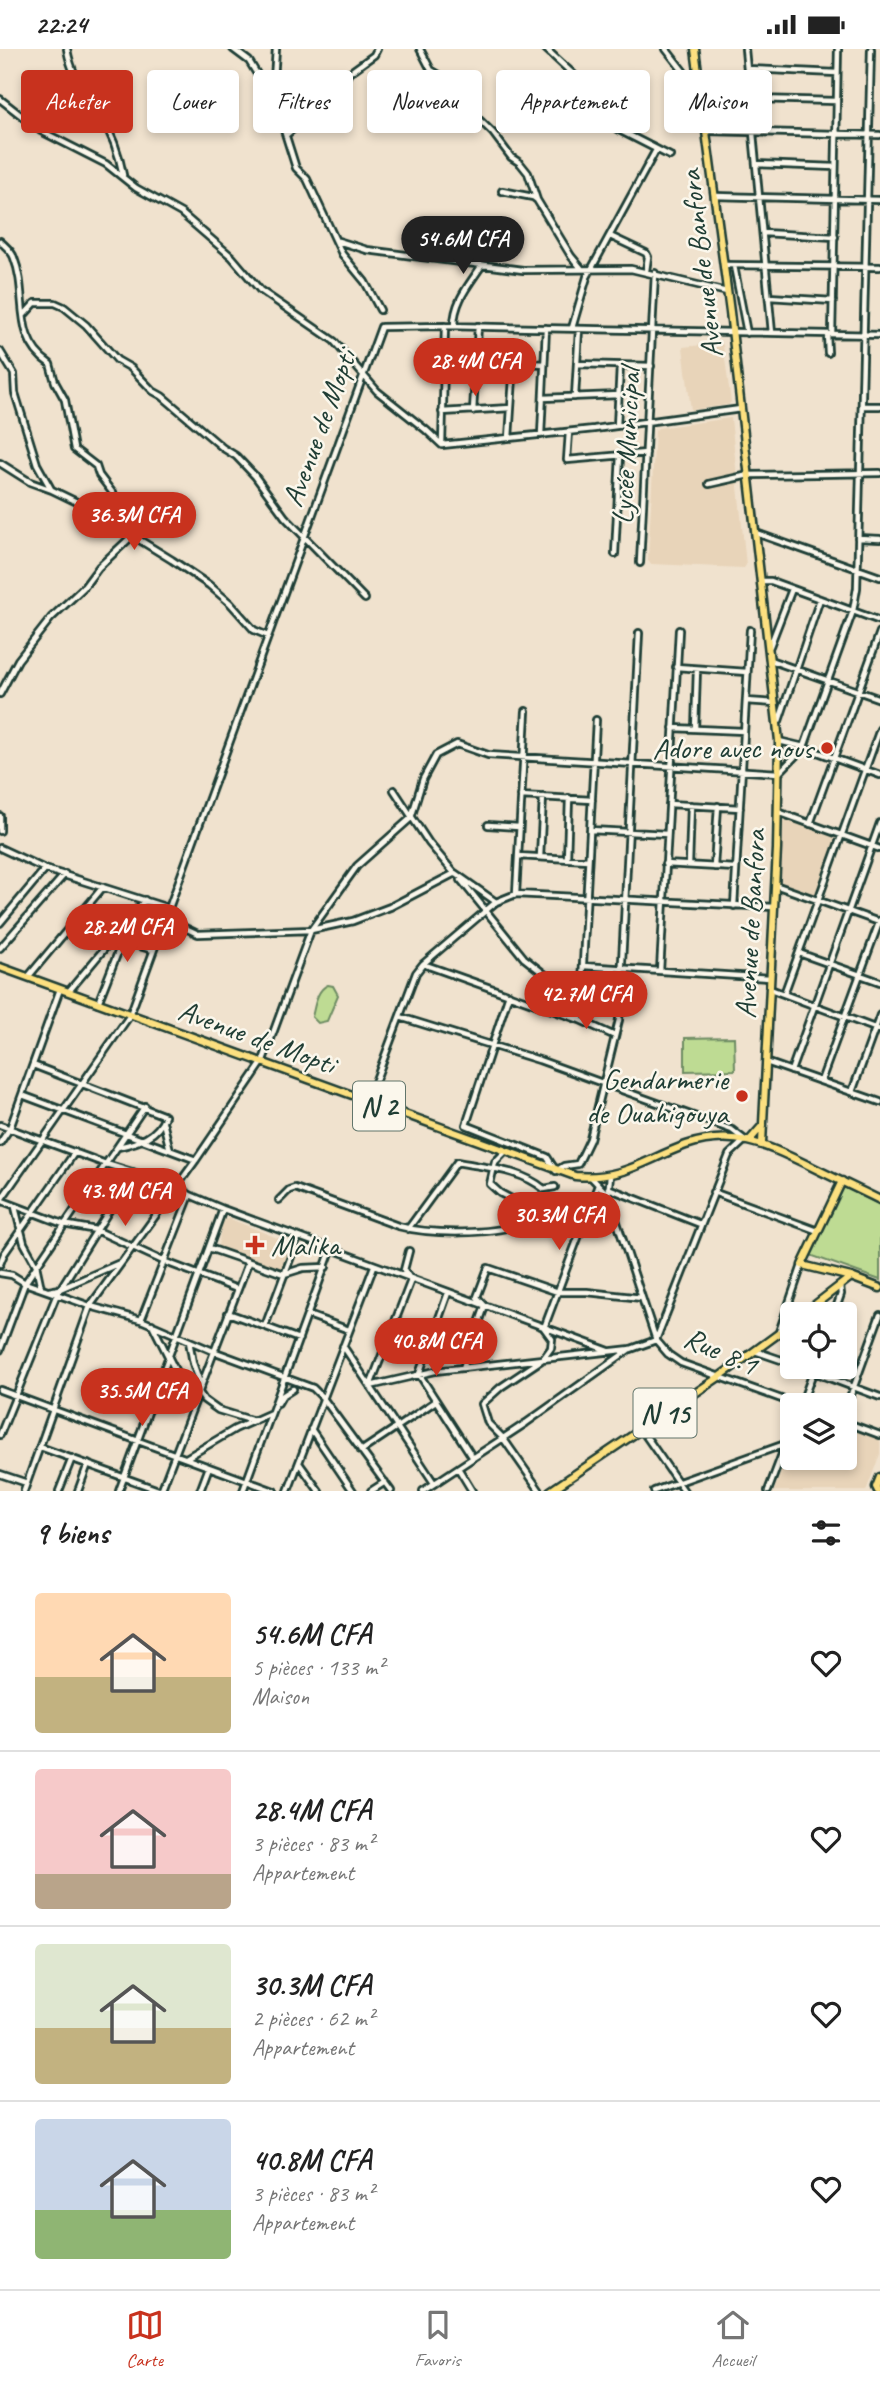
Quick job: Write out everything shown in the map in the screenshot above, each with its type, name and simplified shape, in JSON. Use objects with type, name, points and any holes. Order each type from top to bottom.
[{"type":"main road","name":"Avenue de Banfora","points":[[695,49],[698,70]]},
{"type":"main road","name":"Avenue de Banfora","points":[[707,133],[779,741],[762,1143]]},
{"type":"main road","name":"Avenue de Mopti","points":[[0,967],[556,1171],[591,1177],[610,1176],[691,1144],[726,1138],[762,1143],[880,1201]]},
{"type":"main road","points":[[747,1140],[763,1125]]},
{"type":"main road","points":[[842,1181],[802,1265],[851,1277],[880,1288]]},
{"type":"main road","points":[[819,1302],[851,1277]]},
{"type":"main road","name":"N 15","points":[[550,1491],[719,1377],[779,1333]]},
{"type":"main road","points":[[876,1490],[880,1477]]},
{"type":"street","points":[[67,49],[73,75],[109,131],[123,176]]},
{"type":"street","points":[[233,49],[249,61],[255,70]]},
{"type":"street","points":[[274,70],[276,49]]},
{"type":"street","points":[[377,49],[374,55],[349,73],[336,93],[286,135],[296,168],[307,179],[342,254],[365,282],[380,310]]},
{"type":"street","points":[[420,49],[431,70],[441,76],[456,97],[493,133],[510,157],[520,163],[528,173],[537,200],[571,256],[582,269]]},
{"type":"street","points":[[546,49],[574,75],[578,97],[617,129],[670,156]]},
{"type":"street","points":[[666,49],[682,70]]},
{"type":"street","points":[[745,49],[747,69],[837,73]]},
{"type":"street","points":[[828,353],[833,301],[838,49]]},
{"type":"street","points":[[24,1491],[90,1306],[196,1160],[262,1063],[311,930],[357,866],[411,818],[423,779],[436,755],[457,744],[488,755],[779,773],[804,747],[853,611],[858,568],[871,49]]},
{"type":"street","points":[[0,99],[41,131],[106,164],[136,188],[181,213],[232,257],[260,290],[334,341],[377,391],[442,445],[569,432],[741,409]]},
{"type":"street","points":[[772,100],[836,101]]},
{"type":"street","points":[[772,132],[880,135]]},
{"type":"street","points":[[752,133],[772,333]]},
{"type":"street","points":[[572,328],[587,277],[656,150]]},
{"type":"street","points":[[756,165],[835,167]]},
{"type":"street","points":[[502,191],[537,200]]},
{"type":"street","points":[[715,196],[880,200]]},
{"type":"street","points":[[763,233],[835,237]]},
{"type":"street","points":[[610,236],[646,253],[646,271]]},
{"type":"street","points":[[0,241],[14,255],[26,333],[39,356],[50,363],[55,381],[65,400],[74,449],[96,466],[99,475],[115,496],[136,506],[153,509]]},
{"type":"street","points":[[338,241],[367,250],[523,271],[592,268],[646,271],[727,292]]},
{"type":"street","points":[[454,326],[454,311],[458,302],[482,265]]},
{"type":"street","points":[[724,265],[880,267]]},
{"type":"street","points":[[734,265],[747,333]]},
{"type":"street","name":"Lycée Municipal","points":[[640,563],[655,273]]},
{"type":"street","points":[[769,297],[833,301]]},
{"type":"street","points":[[23,315],[35,303],[55,303],[86,325],[117,360],[131,367],[153,391],[236,456],[304,537],[365,599]]},
{"type":"street","points":[[730,312],[742,312]]},
{"type":"street","points":[[442,445],[445,325]]},
{"type":"street","name":"Avenue de Mopti","points":[[130,1015],[381,327],[445,325],[880,335]]},
{"type":"street","points":[[472,411],[478,326]]},
{"type":"street","points":[[541,435],[546,328]]},
{"type":"street","points":[[575,397],[579,329]]},
{"type":"street","points":[[0,351],[14,374],[15,393],[37,464],[52,490]]},
{"type":"street","points":[[476,360],[544,364]]},
{"type":"street","points":[[509,438],[514,362]]},
{"type":"street","points":[[577,365],[651,366]]},
{"type":"street","points":[[617,426],[620,366]]},
{"type":"street","points":[[543,398],[619,394]]},
{"type":"street","points":[[862,406],[880,406]]},
{"type":"street","points":[[441,412],[511,408]]},
{"type":"street","points":[[569,432],[566,460],[646,453]]},
{"type":"street","points":[[615,554],[621,455]]},
{"type":"street","points":[[0,463],[30,482],[83,505],[209,585],[254,630],[268,636]]},
{"type":"street","points":[[709,484],[749,475],[880,473]]},
{"type":"street","points":[[755,533],[880,575]]},
{"type":"street","points":[[0,694],[18,660],[51,618],[132,536]]},
{"type":"street","points":[[858,538],[880,539]]},
{"type":"street","points":[[761,580],[771,581],[880,621]]},
{"type":"street","name":"Avenue de Banfora","points":[[769,648],[792,589]]},
{"type":"street","name":"Avenue de Banfora","points":[[777,724],[820,599]]},
{"type":"street","points":[[660,971],[679,630]]},
{"type":"street","points":[[734,906],[750,630]]},
{"type":"street","points":[[810,824],[880,632]]},
{"type":"street","points":[[509,995],[466,1125],[547,1157],[556,1171],[564,1166],[578,1164],[590,1139],[619,1020],[639,633]]},
{"type":"street","points":[[770,660],[880,699]]},
{"type":"street","points":[[676,667],[747,672]]},
{"type":"street","points":[[695,729],[698,669]]},
{"type":"street","points":[[746,701],[775,703]]},
{"type":"street","points":[[516,894],[526,711]]},
{"type":"street","points":[[580,1020],[596,720]]},
{"type":"street","points":[[673,728],[744,731]]},
{"type":"street","name":"Avenue de Banfora","points":[[784,994],[880,729]]},
{"type":"street","points":[[779,741],[804,747],[880,775]]},
{"type":"street","points":[[394,790],[411,818],[524,958],[558,984],[580,1020]]},
{"type":"street","points":[[521,796],[592,800]]},
{"type":"street","points":[[540,857],[543,797]]},
{"type":"street","points":[[567,859],[569,798]]},
{"type":"street","points":[[669,804],[740,807]]},
{"type":"street","points":[[689,865],[691,805]]},
{"type":"street","points":[[714,867],[718,806]]},
{"type":"street","points":[[778,812],[880,849]]},
{"type":"street","points":[[0,816],[0,831]]},
{"type":"street","points":[[791,1071],[880,823]]},
{"type":"street","points":[[488,825],[519,827]]},
{"type":"street","points":[[590,830],[667,834]]},
{"type":"street","points":[[0,848],[45,869],[168,908]]},
{"type":"street","points":[[518,856],[589,860]]},
{"type":"street","points":[[665,864],[736,868]]},
{"type":"street","points":[[0,923],[45,869]]},
{"type":"street","points":[[455,873],[496,902]]},
{"type":"street","points":[[164,918],[198,934],[311,930],[353,921],[390,907],[455,873]]},
{"type":"street","points":[[0,949],[65,874]]},
{"type":"street","points":[[775,885],[880,921],[821,1081]]},
{"type":"street","points":[[28,977],[103,887]]},
{"type":"street","points":[[368,1102],[416,973],[496,902],[516,894],[774,907]]},
{"type":"street","points":[[68,992],[145,900]]},
{"type":"street","points":[[99,1003],[132,915]]},
{"type":"street","points":[[123,941],[153,950]]},
{"type":"street","points":[[799,953],[880,982]]},
{"type":"street","points":[[423,964],[580,1020],[615,1036]]},
{"type":"street","points":[[583,966],[770,978]]},
{"type":"street","points":[[0,1143],[10,1128],[60,989]]},
{"type":"street","points":[[770,989],[878,1029]]},
{"type":"street","points":[[130,1015],[0,1201],[63,1224],[96,1230],[163,1261],[237,1289]]},
{"type":"street","points":[[852,1092],[878,1029],[880,1015]]},
{"type":"street","points":[[370,1385],[419,1374],[631,1349],[656,1340],[729,1154],[747,1140],[732,1130],[492,1044],[400,1017]]},
{"type":"street","points":[[766,1062],[880,1102]]},
{"type":"street","points":[[33,1065],[145,1106],[165,1116],[163,1122],[141,1141],[117,1147]]},
{"type":"street","points":[[22,1095],[125,1136],[196,1160]]},
{"type":"street","points":[[0,1350],[25,1283],[145,1106]]},
{"type":"street","points":[[163,1122],[171,1151]]},
{"type":"street","points":[[0,1125],[106,1164],[177,1186],[190,1195],[298,1238],[610,1351]]},
{"type":"street","points":[[0,1264],[4,1254],[75,1152]]},
{"type":"street","points":[[505,1152],[493,1167],[490,1184],[500,1193],[538,1213]]},
{"type":"street","points":[[408,1229],[457,1162],[493,1167],[534,1181],[544,1189],[555,1187]]},
{"type":"street","points":[[0,1435],[58,1292],[134,1172]]},
{"type":"street","name":"Rue 8.1","points":[[610,1176],[608,1195],[656,1340],[668,1354],[681,1363],[780,1398]]},
{"type":"street","name":"Rue 8.1","points":[[591,1177],[608,1195]]},
{"type":"street","points":[[544,1328],[598,1185]]},
{"type":"street","points":[[279,1200],[295,1188],[408,1229],[493,1232],[524,1223],[531,1210]]},
{"type":"street","points":[[608,1188],[700,1224]]},
{"type":"street","points":[[713,1192],[818,1231]]},
{"type":"street","points":[[141,1320],[190,1195]]},
{"type":"street","points":[[15,1206],[24,1243],[36,1265],[41,1289]]},
{"type":"street","points":[[119,1491],[223,1209]]},
{"type":"street","points":[[265,1326],[298,1238]]},
{"type":"street","points":[[209,1248],[284,1274],[303,1268],[326,1267]]},
{"type":"street","points":[[243,1491],[331,1250]]},
{"type":"street","points":[[409,1251],[404,1270],[411,1280]]},
{"type":"street","points":[[58,1292],[123,1261]]},
{"type":"street","points":[[40,1447],[161,1491],[248,1263]]},
{"type":"street","points":[[779,1333],[802,1265]]},
{"type":"street","points":[[288,1491],[373,1266]]},
{"type":"street","points":[[485,1306],[477,1297],[488,1268],[558,1292],[642,1298]]},
{"type":"street","points":[[0,1273],[12,1275],[25,1283],[58,1292],[90,1306],[152,1324],[213,1351],[313,1388],[391,1491]]},
{"type":"street","points":[[370,1385],[411,1280]]},
{"type":"street","points":[[838,1302],[840,1286]]},
{"type":"street","points":[[419,1374],[448,1293]]},
{"type":"street","points":[[463,1368],[485,1306]]},
{"type":"street","points":[[228,1313],[299,1339]]},
{"type":"street","points":[[308,1315],[349,1330]]},
{"type":"street","points":[[852,1393],[880,1315]]},
{"type":"street","points":[[152,1324],[178,1376],[218,1410],[254,1421]]},
{"type":"street","points":[[540,1491],[503,1438],[488,1423],[482,1404],[501,1387],[543,1359],[551,1348],[552,1339],[544,1328]]},
{"type":"street","points":[[189,1340],[193,1363],[201,1384]]},
{"type":"street","points":[[342,1346],[434,1483]]},
{"type":"street","points":[[423,1491],[631,1349]]},
{"type":"street","points":[[754,1351],[780,1360]]},
{"type":"street","points":[[419,1374],[473,1458]]},
{"type":"street","points":[[836,1379],[880,1397]]},
{"type":"street","points":[[185,1458],[235,1429],[272,1413],[282,1396],[293,1389]]},
{"type":"street","points":[[0,1390],[274,1491]]},
{"type":"street","points":[[361,1451],[436,1401]]},
{"type":"street","points":[[857,1426],[880,1435]]},
{"type":"street","points":[[311,1429],[353,1491]]},
{"type":"street","points":[[641,1429],[684,1491]]},
{"type":"street","points":[[654,1491],[780,1446]]},
{"type":"street","points":[[59,1491],[72,1458]]},
{"type":"street","points":[[768,1491],[780,1458]]},
{"type":"street","points":[[299,1462],[319,1491]]},
{"type":"street","points":[[78,1491],[88,1464]]},
{"type":"street","points":[[201,1491],[209,1467]]},
{"type":"street","points":[[458,1468],[472,1491]]},
{"type":"street","points":[[0,1474],[27,1483]]},
{"type":"street","points":[[560,1491],[564,1481]]},
{"type":"street","points":[[371,1491],[385,1482]]},
{"type":"shaded area","points":[[721,343],[731,402],[728,405],[691,410],[683,347]]},
{"type":"shaded area","points":[[731,418],[746,565],[744,568],[651,564],[648,561],[655,431],[658,428]]},
{"type":"shaded area","points":[[787,818],[836,839],[814,895],[783,883],[780,879],[783,821]]},
{"type":"shaded area","name":"Malika","points":[[228,1218],[292,1244],[283,1270],[277,1273],[220,1250],[218,1246],[222,1223]]},
{"type":"shaded area","points":[[857,1431],[880,1440],[880,1454],[866,1491],[774,1491],[782,1470],[857,1470]]},
{"type":"green space","points":[[328,985],[333,986],[338,995],[327,1021],[318,1023],[312,1017],[315,1003],[318,994]]},
{"type":"green space","points":[[734,1037],[735,1070],[685,1071],[685,1038]]},
{"type":"green space","points":[[842,1186],[880,1205],[880,1280],[810,1255]]},
{"type":"place","name":"Adore avec nous","points":[[827,748]]},
{"type":"place","name":"Gendarmerie de Ouahigouya","points":[[742,1096]]},
{"type":"place","name":"Malika","points":[[255,1245]]}]
